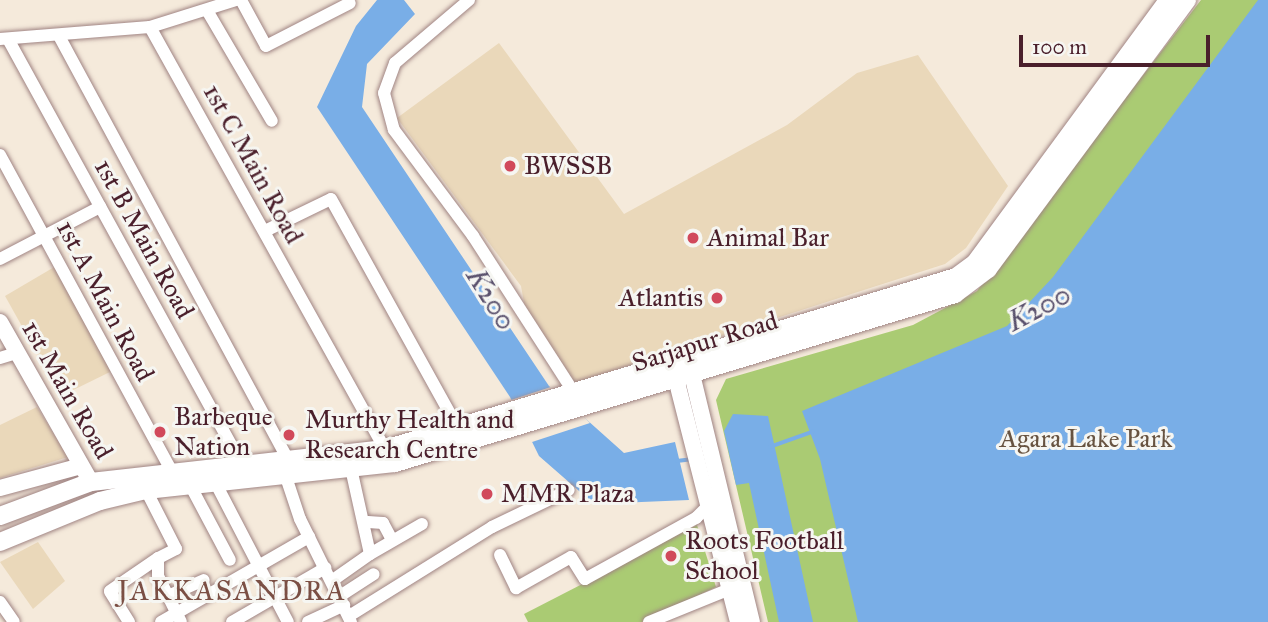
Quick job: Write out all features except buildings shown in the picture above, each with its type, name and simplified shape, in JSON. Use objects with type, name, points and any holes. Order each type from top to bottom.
[{"type":"main road","name":"Sarjapur Road","points":[[682,369],[963,272],[1168,0]]},
{"type":"main road","name":"Sarjapur Road","points":[[0,516],[91,482],[170,468],[240,461],[351,468],[395,463],[573,398],[966,289],[995,260],[1187,0]]},
{"type":"main road","name":"1st Main Road","points":[[0,322],[8,355],[91,482]]},
{"type":"main road","points":[[682,369],[697,427],[738,622]]},
{"type":"main road","name":"Sarjapur Road","points":[[0,542],[100,501],[385,449],[458,428],[514,419]]},
{"type":"main road","points":[[0,488],[81,466]]},
{"type":"main road","points":[[712,498],[752,622]]},
{"type":"street","points":[[4,39],[150,27],[208,12],[239,0],[266,46],[350,3]]},
{"type":"street","points":[[469,0],[395,62],[384,93],[394,130],[473,236],[573,398]]},
{"type":"street","points":[[208,12],[272,121]]},
{"type":"street","name":"1st C Main Road","points":[[150,27],[385,449]]},
{"type":"street","points":[[59,36],[122,138],[286,465],[309,537],[346,610]]},
{"type":"street","name":"1st B Main Road","points":[[4,39],[240,461]]},
{"type":"street","name":"1st A Main Road","points":[[0,155],[170,468]]},
{"type":"street","points":[[265,230],[331,199],[458,428]]},
{"type":"street","points":[[0,259],[100,207]]},
{"type":"street","points":[[351,468],[368,522],[361,535],[370,554]]},
{"type":"street","points":[[214,480],[288,622]]},
{"type":"street","points":[[189,483],[230,560]]},
{"type":"street","points":[[308,622],[346,610],[492,527],[569,490]]},
{"type":"street","points":[[129,622],[110,591],[176,549],[146,491]]},
{"type":"street","points":[[500,555],[516,588],[571,557],[586,579],[696,518],[712,498]]},
{"type":"street","points":[[368,522],[383,523],[392,540]]},
{"type":"street","points":[[333,580],[392,540],[422,524]]},
{"type":"street","points":[[161,622],[179,617],[309,537]]},
{"type":"street","points":[[158,558],[158,576],[179,617]]},
{"type":"street","points":[[232,622],[325,568]]},
{"type":"street","points":[[346,610],[374,574]]},
{"type":"street","points":[[168,596],[204,580]]},
{"type":"street","points":[[649,622],[730,589]]},
{"type":"street","points":[[0,602],[14,622]]},
{"type":"shaded area","points":[[499,43],[624,214],[787,125],[857,73],[918,55],[1008,186],[966,248],[945,264],[572,384],[525,308],[521,286],[397,118]]},
{"type":"shaded area","points":[[56,266],[114,370],[61,396],[5,296]]},
{"type":"shaded area","points":[[37,407],[68,457],[0,478],[0,425]]},
{"type":"shaded area","points":[[38,542],[65,581],[33,609],[0,562]]},
{"type":"green space","name":"Agara Lake Park","points":[[1201,0],[1268,0],[1268,622],[768,622],[716,400],[726,379],[913,325],[977,291]]},
{"type":"green space","name":"Roots Football School","points":[[697,525],[716,587],[642,622],[528,622],[524,614]]},
{"type":"water","points":[[377,0],[404,0],[415,14],[367,64],[362,107],[549,386],[624,453],[675,442],[689,500],[594,504],[539,456],[510,397],[317,107],[356,26]]},
{"type":"water","name":"Agara Lake Park","points":[[1258,0],[1268,0],[1268,622],[858,622],[820,459],[802,411],[1007,326],[1053,277]]},
{"type":"water","points":[[733,414],[768,416],[813,622],[779,622],[749,483],[736,485],[724,431]]},
{"type":"pier","points":[[554,386],[590,423],[529,443],[508,401]]},
{"type":"waterway","name":"K200","points":[[770,447],[812,432]]},
{"type":"waterway","name":"K200","points":[[677,461],[693,459]]},
{"type":"place","name":"BWSSB","points":[[510,166]]},
{"type":"place","name":"Animal Bar","points":[[693,238]]},
{"type":"place","name":"Atlantis","points":[[717,298]]},
{"type":"place","name":"Barbeque Nation","points":[[160,432]]},
{"type":"place","name":"Murthy Health and Research Centre","points":[[289,435]]},
{"type":"place","name":"MMR Plaza","points":[[487,494]]},
{"type":"place","name":"Roots Football School","points":[[671,556]]},
{"type":"district","name":"JAKKASANDRA","points":[[232,591]]}]
